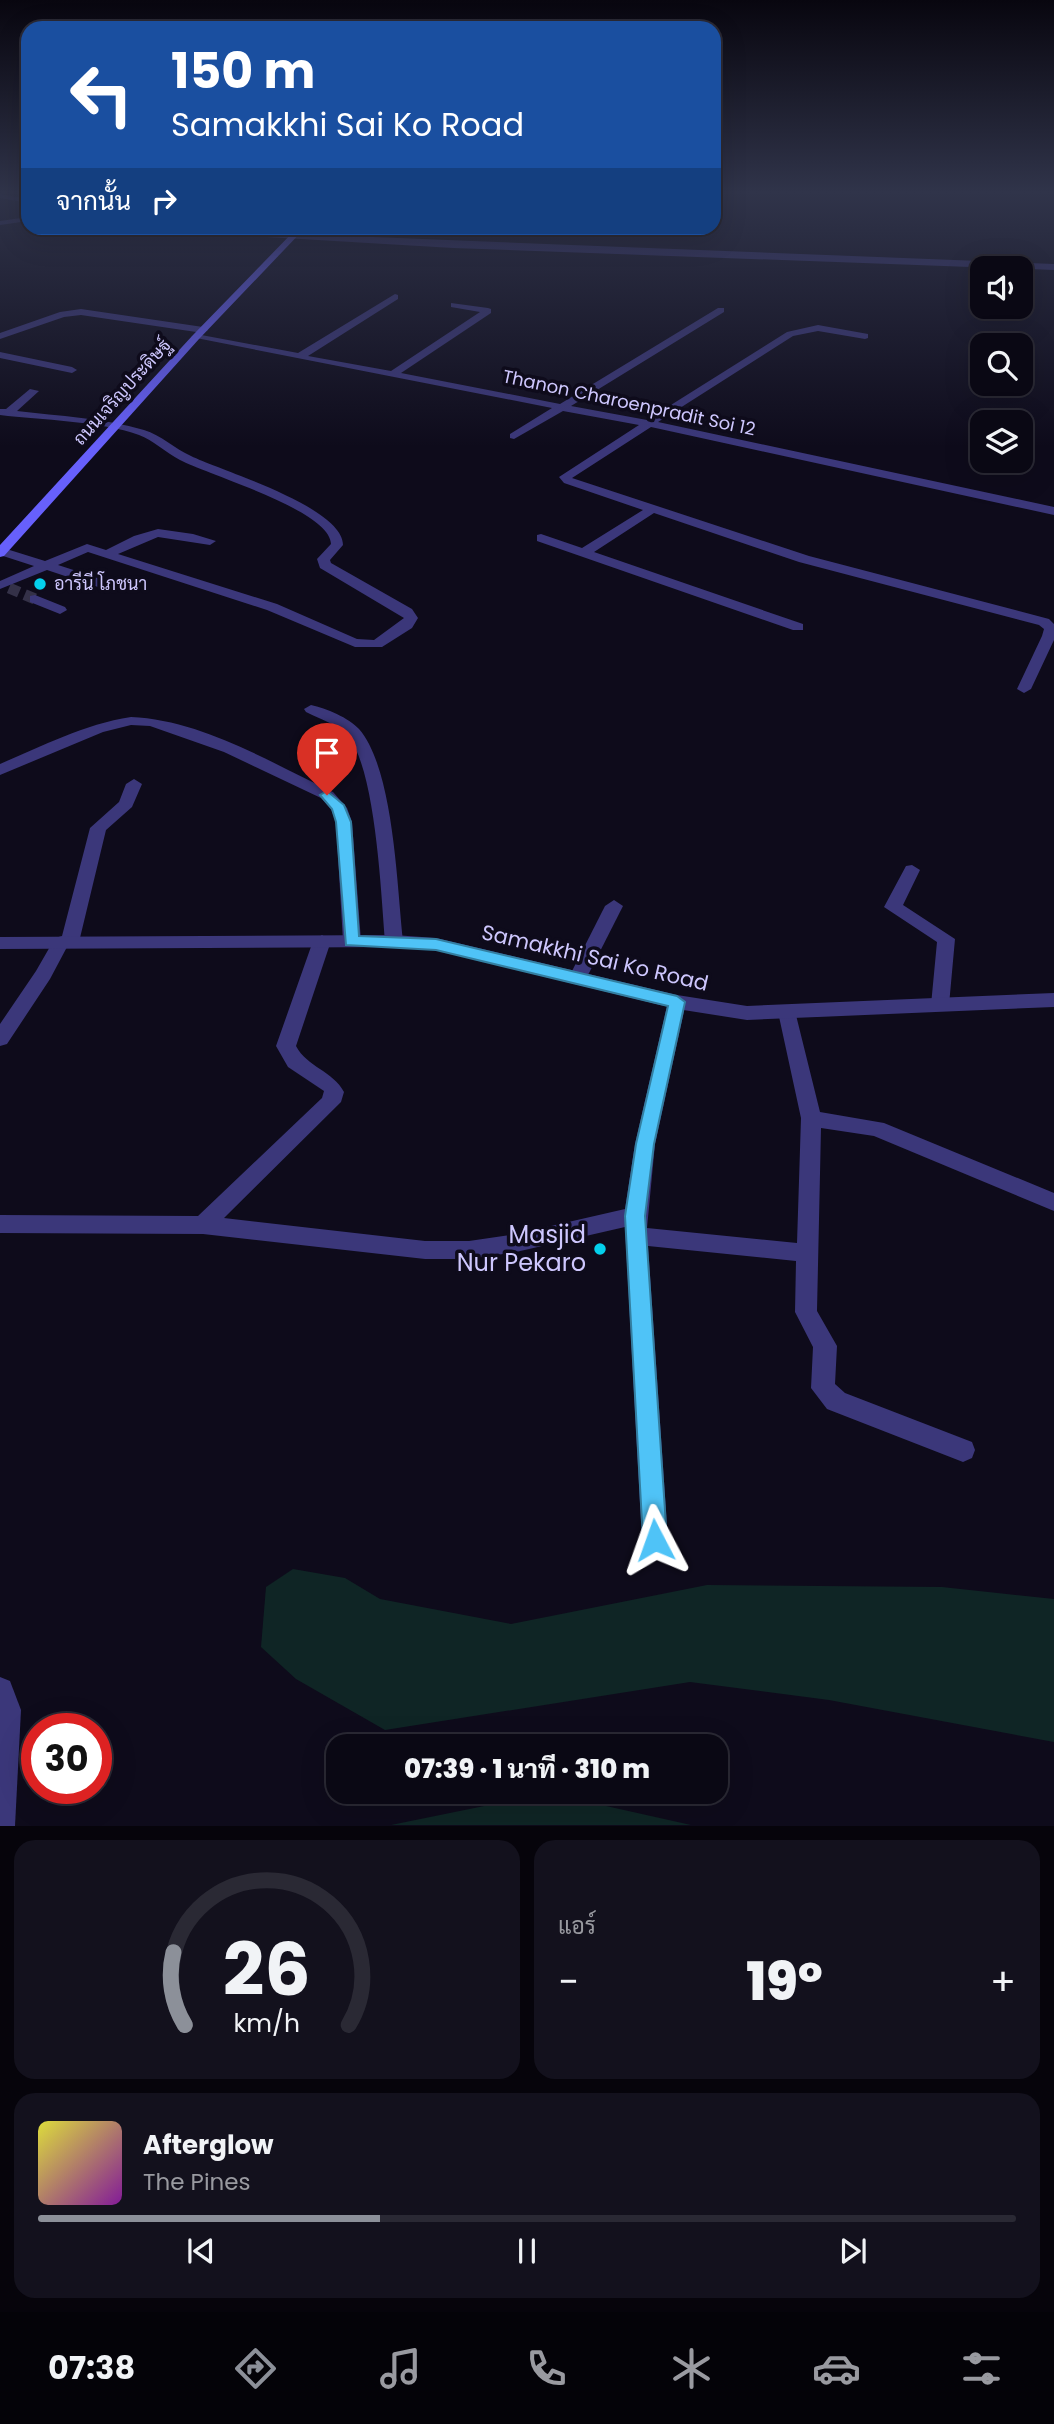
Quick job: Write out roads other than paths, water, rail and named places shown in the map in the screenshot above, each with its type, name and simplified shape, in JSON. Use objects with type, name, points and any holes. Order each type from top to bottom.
[{"type":"main road","name":"ถนนเจริญประดิษฐ์","points":[[1,552],[252,277]]},
{"type":"street","points":[[299,357],[395,297]]},
{"type":"street","points":[[396,373],[488,312],[453,305]]},
{"type":"street","points":[[514,436],[721,310]]},
{"type":"street","name":"Thanon Charoenpradit Soi 12","points":[[0,336],[63,314],[81,312],[199,333],[299,357],[396,373],[650,424],[1054,511]]},
{"type":"street","points":[[865,336],[818,328],[800,330],[565,477],[568,481],[804,559],[1044,622],[1051,628],[1049,636],[1024,689]]},
{"type":"street","points":[[0,355],[72,370]]},
{"type":"street","points":[[4,413],[34,391]]},
{"type":"street","points":[[3,586],[43,565],[87,548],[110,553],[272,607],[355,643],[377,644],[407,625],[411,618],[407,611],[325,565],[323,559],[337,545],[338,539],[331,528],[283,497],[185,458],[144,433],[115,425],[4,413]]},
{"type":"street","points":[[585,552],[653,509]]},
{"type":"street","points":[[110,553],[156,531],[210,541]]},
{"type":"street","points":[[541,538],[798,627]]},
{"type":"street","points":[[1,552],[113,587]]},
{"type":"street","points":[[35,599],[60,610]]},
{"type":"street","points":[[311,709],[349,728],[362,746],[381,818],[394,941]]},
{"type":"street","points":[[0,770],[102,726],[133,721],[177,728],[327,795],[339,808],[344,822],[352,941]]},
{"type":"street","points":[[0,1039],[65,942],[98,828],[126,804],[134,784]]},
{"type":"street","points":[[912,870],[893,907],[946,939],[940,1005]]},
{"type":"street","points":[[578,977],[614,906]]},
{"type":"street","points":[[203,1225],[331,1102],[334,1092],[331,1086],[295,1062],[286,1046],[321,941]]},
{"type":"street","name":"Samakkhi Sai Ko Road","points":[[0,943],[394,941],[436,944],[677,1002],[747,1013],[1054,1000]]},
{"type":"street","points":[[655,1540],[636,1226],[645,1144],[677,1002]]},
{"type":"street","points":[[787,1012],[811,1118],[806,1312],[825,1346],[823,1388],[828,1395],[963,1450]]},
{"type":"street","points":[[811,1118],[877,1129],[1054,1202]]},
{"type":"street","points":[[0,1224],[203,1225],[425,1250],[469,1250],[636,1226],[806,1252]]},
{"type":"street","points":[[0,1691],[6,1710],[0,1825]]},
{"type":"tunnel","points":[[9,588],[35,599]]},
{"type":"place","name":"อารีนี โภชนา","points":[[40,584]]},
{"type":"place","name":"Masjid Nur Pekaro","points":[[600,1249]]}]
